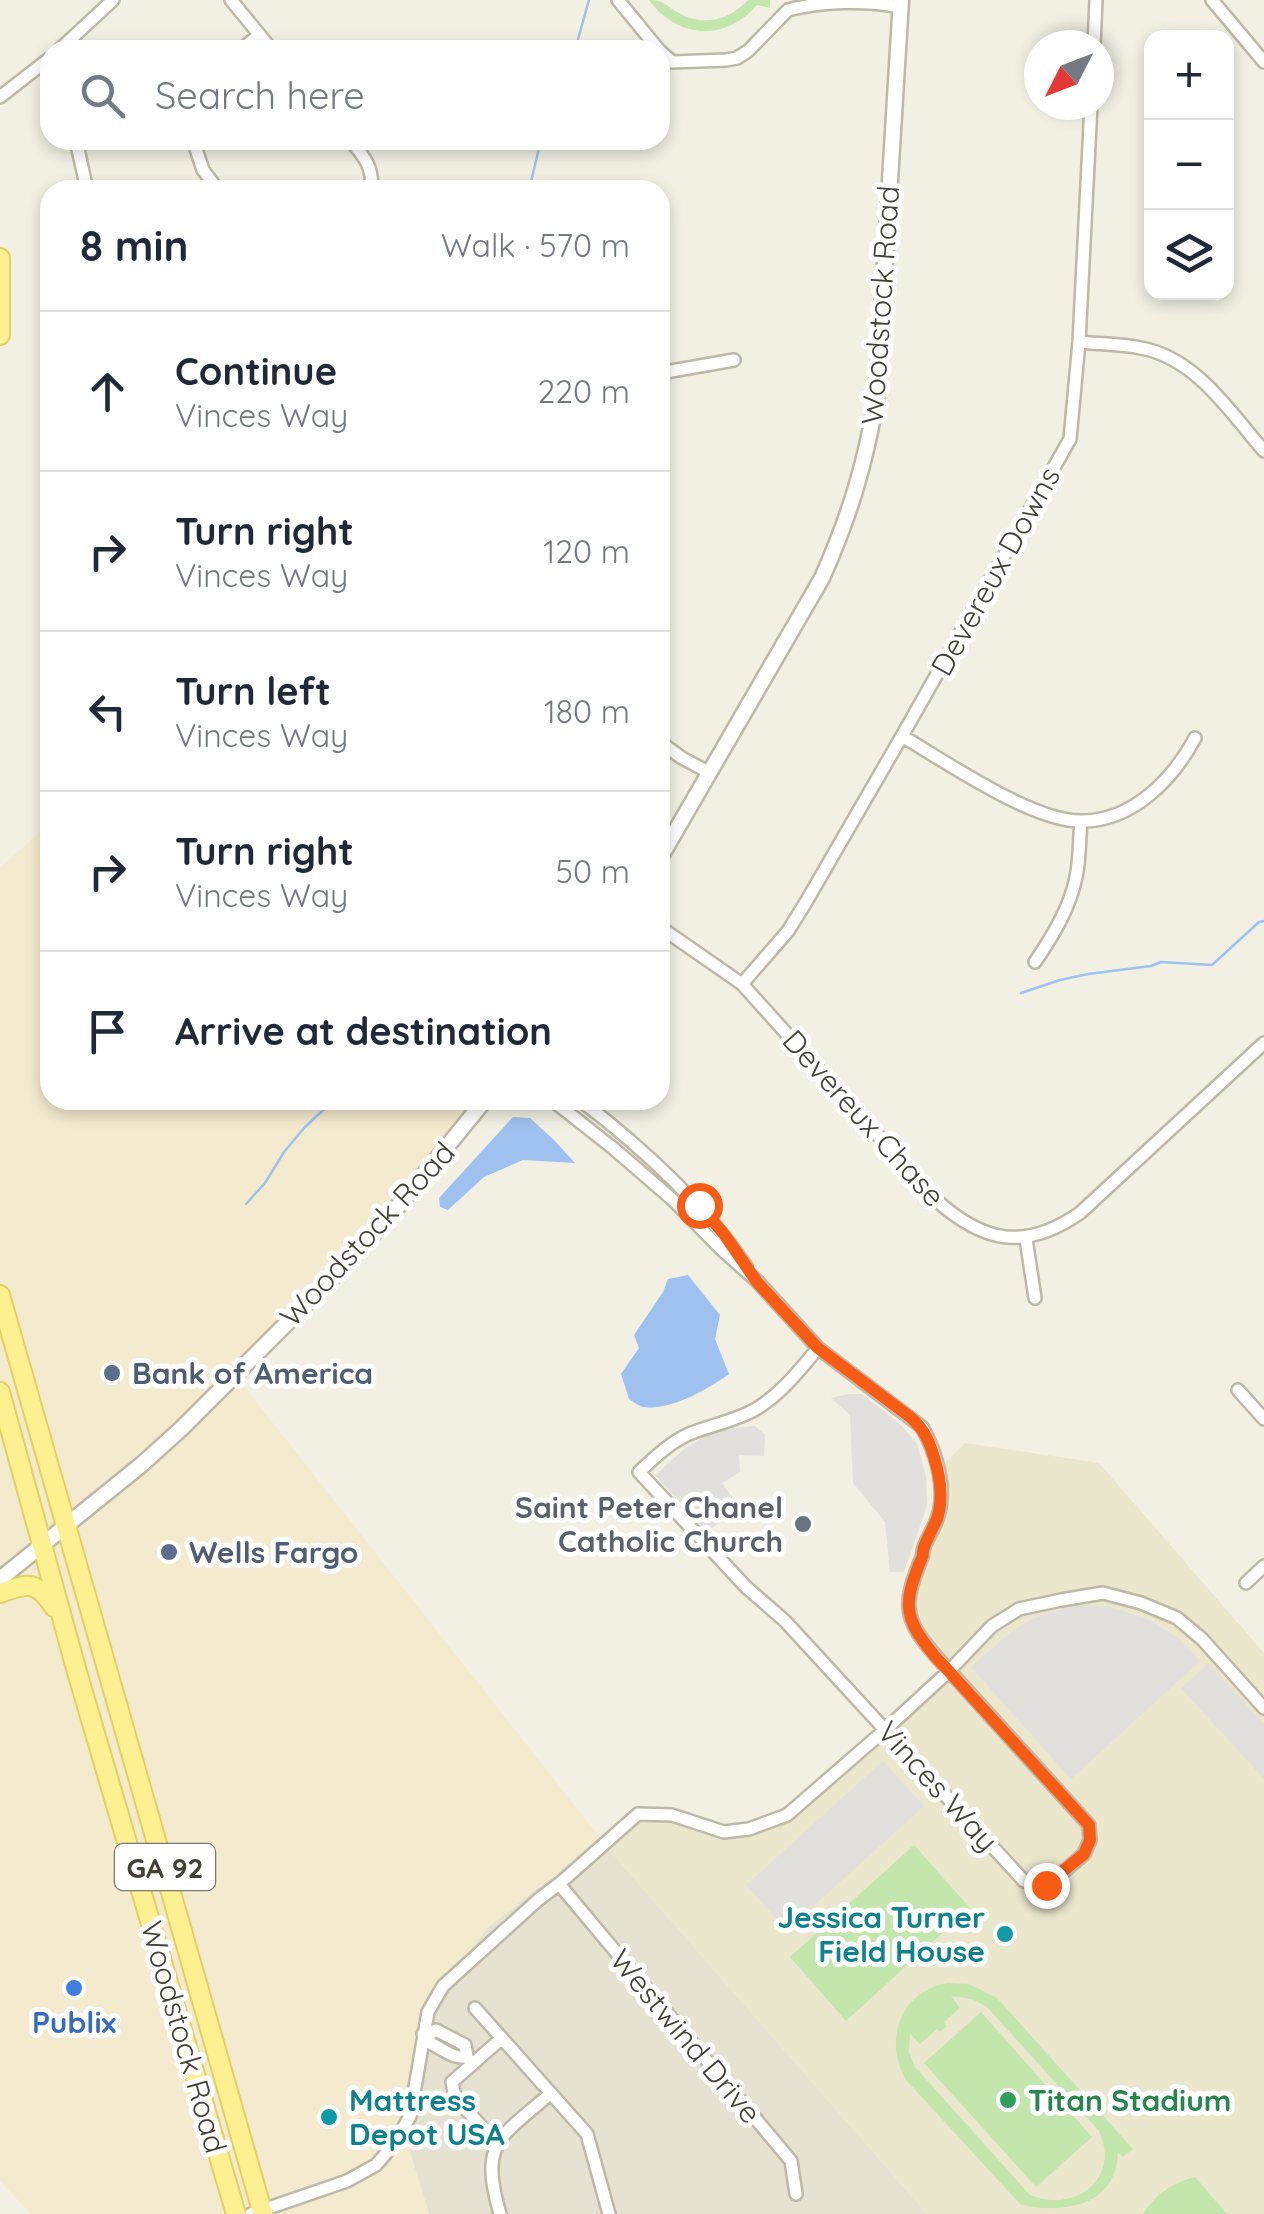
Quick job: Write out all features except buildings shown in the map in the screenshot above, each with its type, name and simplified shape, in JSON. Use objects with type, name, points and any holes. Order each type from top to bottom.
[{"type":"main road","points":[[0,258],[0,335]]},
{"type":"main road","name":"GA 92","points":[[0,1295],[66,1524]]},
{"type":"main road","name":"GA 92","points":[[0,1392],[42,1545]]},
{"type":"main road","name":"Woodstock Road","points":[[66,1524],[259,2213]]},
{"type":"main road","name":"Woodstock Road","points":[[42,1545],[236,2214]]},
{"type":"main road","points":[[0,1592],[25,1584],[43,1590],[62,1620]]},
{"type":"street","points":[[70,40],[113,0]]},
{"type":"street","points":[[231,0],[263,40]]},
{"type":"street","points":[[618,0],[652,40]]},
{"type":"street","points":[[1095,30],[1096,0]]},
{"type":"street","points":[[1212,0],[1264,62]]},
{"type":"street","points":[[670,60],[726,60],[748,52],[788,10],[842,4],[901,4]]},
{"type":"street","name":"Woodstock Road","points":[[670,841],[822,578],[841,535],[865,459],[877,394],[901,4]]},
{"type":"street","points":[[253,40],[259,35]]},
{"type":"street","points":[[0,97],[40,71]]},
{"type":"street","name":"Devereux Downs","points":[[742,984],[788,930],[1070,439],[1090,120]]},
{"type":"street","points":[[78,150],[85,180]]},
{"type":"street","points":[[196,150],[210,180]]},
{"type":"street","points":[[357,150],[369,166],[372,180]]},
{"type":"street","points":[[1078,342],[1142,348],[1176,361],[1198,376],[1264,451]]},
{"type":"street","points":[[670,371],[734,360]]},
{"type":"street","points":[[902,736],[1020,804],[1043,814],[1081,822],[1119,813],[1142,801],[1168,778],[1195,738]]},
{"type":"street","points":[[670,749],[710,773]]},
{"type":"street","points":[[1036,962],[1052,938],[1076,879],[1081,822]]},
{"type":"street","name":"Devereux Chase","points":[[670,934],[742,984],[958,1220],[1002,1237],[1026,1239]]},
{"type":"street","points":[[1035,1298],[1026,1239],[1080,1214],[1264,1043]]},
{"type":"street","name":"Woodstock Road","points":[[42,1545],[182,1428],[395,1210],[477,1110]]},
{"type":"street","name":"Vinces Way","points":[[564,1110],[662,1190],[818,1348],[922,1427],[940,1479],[940,1503],[922,1560],[913,1575],[908,1604],[911,1620],[920,1638],[1089,1825],[1090,1840],[1084,1854],[1046,1885],[1024,1881],[785,1621],[746,1588],[638,1472],[670,1444],[770,1400],[818,1348]]},
{"type":"street","name":"Vinces Way","points":[[592,1110],[690,1196],[724,1234],[757,1282]]},
{"type":"street","points":[[1238,1390],[1264,1419]]},
{"type":"street","points":[[0,1579],[42,1545]]},
{"type":"street","points":[[1246,1582],[1264,1566]]},
{"type":"street","points":[[259,2213],[348,2181],[376,2165],[395,2143],[410,2116],[428,2012],[443,1986],[638,1814],[672,1815],[724,1832],[749,1829],[787,1815],[886,1730],[992,1626],[1019,1610],[1103,1594],[1141,1603],[1176,1618],[1202,1639],[1264,1708]]},
{"type":"street","name":"Westwind Drive","points":[[559,1884],[791,2161],[796,2194]]},
{"type":"street","points":[[475,2008],[587,2134],[609,2214]]},
{"type":"street","points":[[426,2034],[436,2030],[466,2045],[470,2060]]},
{"type":"street","points":[[426,2034],[430,2043],[470,2060]]},
{"type":"street","points":[[443,2049],[450,2036]]},
{"type":"street","points":[[496,2144],[455,2096],[452,2082],[470,2060],[502,2038]]},
{"type":"street","points":[[500,2214],[491,2184],[491,2160],[498,2139],[551,2093]]},
{"type":"shaded area","points":[[40,832],[40,1110],[478,1110],[457,1138],[232,1371],[601,1839],[487,1928],[423,2015],[401,2123],[429,2214],[31,2214],[0,2181],[0,868]]},
{"type":"shaded area","points":[[862,1394],[900,1424],[917,1444],[926,1476],[927,1506],[904,1572],[890,1572],[885,1522],[853,1483],[850,1415],[831,1398]]},
{"type":"shaded area","points":[[755,1426],[765,1435],[764,1456],[739,1455],[740,1472],[722,1483],[732,1497],[719,1508],[726,1517],[707,1532],[655,1475],[705,1436]]},
{"type":"shaded area","points":[[965,1443],[1099,1463],[1264,1653],[1264,2214],[927,2214],[604,1844],[638,1814],[672,1815],[724,1832],[787,1815],[947,1673],[908,1604],[940,1500],[938,1470]]},
{"type":"shaded area","points":[[1081,1605],[1109,1606],[1149,1620],[1178,1638],[1200,1661],[1071,1779],[971,1667],[1030,1620]]},
{"type":"shaded area","points":[[1209,1663],[1264,1724],[1264,1779],[1181,1688]]},
{"type":"shaded area","points":[[883,1761],[924,1806],[787,1930],[746,1885]]},
{"type":"shaded area","points":[[601,1839],[927,2214],[429,2214],[401,2123],[423,2015],[487,1928]]},
{"type":"green space","points":[[649,0],[662,2],[697,20],[725,17],[748,0],[770,0],[770,8],[757,5],[731,25],[702,31],[674,22]]},
{"type":"green space","points":[[914,1845],[970,1908],[846,2021],[790,1957]]},
{"type":"green space","points":[[947,1983],[969,1984],[997,1998],[1133,2149],[1123,2157],[1118,2153],[1115,2171],[1098,2195],[1070,2206],[1021,2205],[906,2080],[899,2065],[896,2034],[907,2007],[931,1988]],"holes":[[[951,1996],[972,1999],[987,2007],[1099,2131],[1104,2164],[1090,2188],[1078,2195],[1063,2200],[1030,2195],[915,2067],[909,2052],[910,2034],[920,2044],[937,2029],[940,2032],[947,2026],[944,2022],[960,2008]]]},
{"type":"green space","name":"Titan Stadium","points":[[981,2012],[1092,2137],[1036,2187],[924,2063]]},
{"type":"green space","points":[[1195,2177],[1227,2214],[1143,2214],[1165,2190]]},
{"type":"water","points":[[513,1117],[530,1118],[575,1163],[523,1160],[484,1177],[448,1210],[440,1207],[439,1198]]},
{"type":"water","points":[[688,1275],[720,1315],[715,1339],[729,1374],[677,1402],[642,1407],[629,1399],[621,1374],[639,1348],[634,1335],[668,1279]]},
{"type":"waterway","points":[[578,40],[589,0]]},
{"type":"waterway","points":[[531,180],[539,150]]},
{"type":"waterway","points":[[1021,993],[1060,980],[1161,962],[1212,965],[1264,921]]},
{"type":"waterway","points":[[246,1204],[284,1152],[323,1110]]},
{"type":"place","name":"Bank of America","points":[[112,1373]]},
{"type":"place","name":"Saint Peter Chanel Catholic Church","points":[[803,1524]]},
{"type":"place","name":"Wells Fargo","points":[[169,1552]]},
{"type":"place","name":"Jessica Turner Field House","points":[[1005,1934]]},
{"type":"place","name":"Publix","points":[[74,1988]]},
{"type":"place","name":"Titan Stadium","points":[[1008,2100]]},
{"type":"place","name":"Mattress Depot USA","points":[[329,2117]]},
{"type":"route","points":[[699,1205],[757,1282],[818,1348],[910,1417],[929,1440],[940,1479],[940,1503],[922,1560],[913,1575],[908,1604],[911,1620],[934,1655],[1089,1825],[1090,1840],[1084,1854],[1046,1885]]}]
